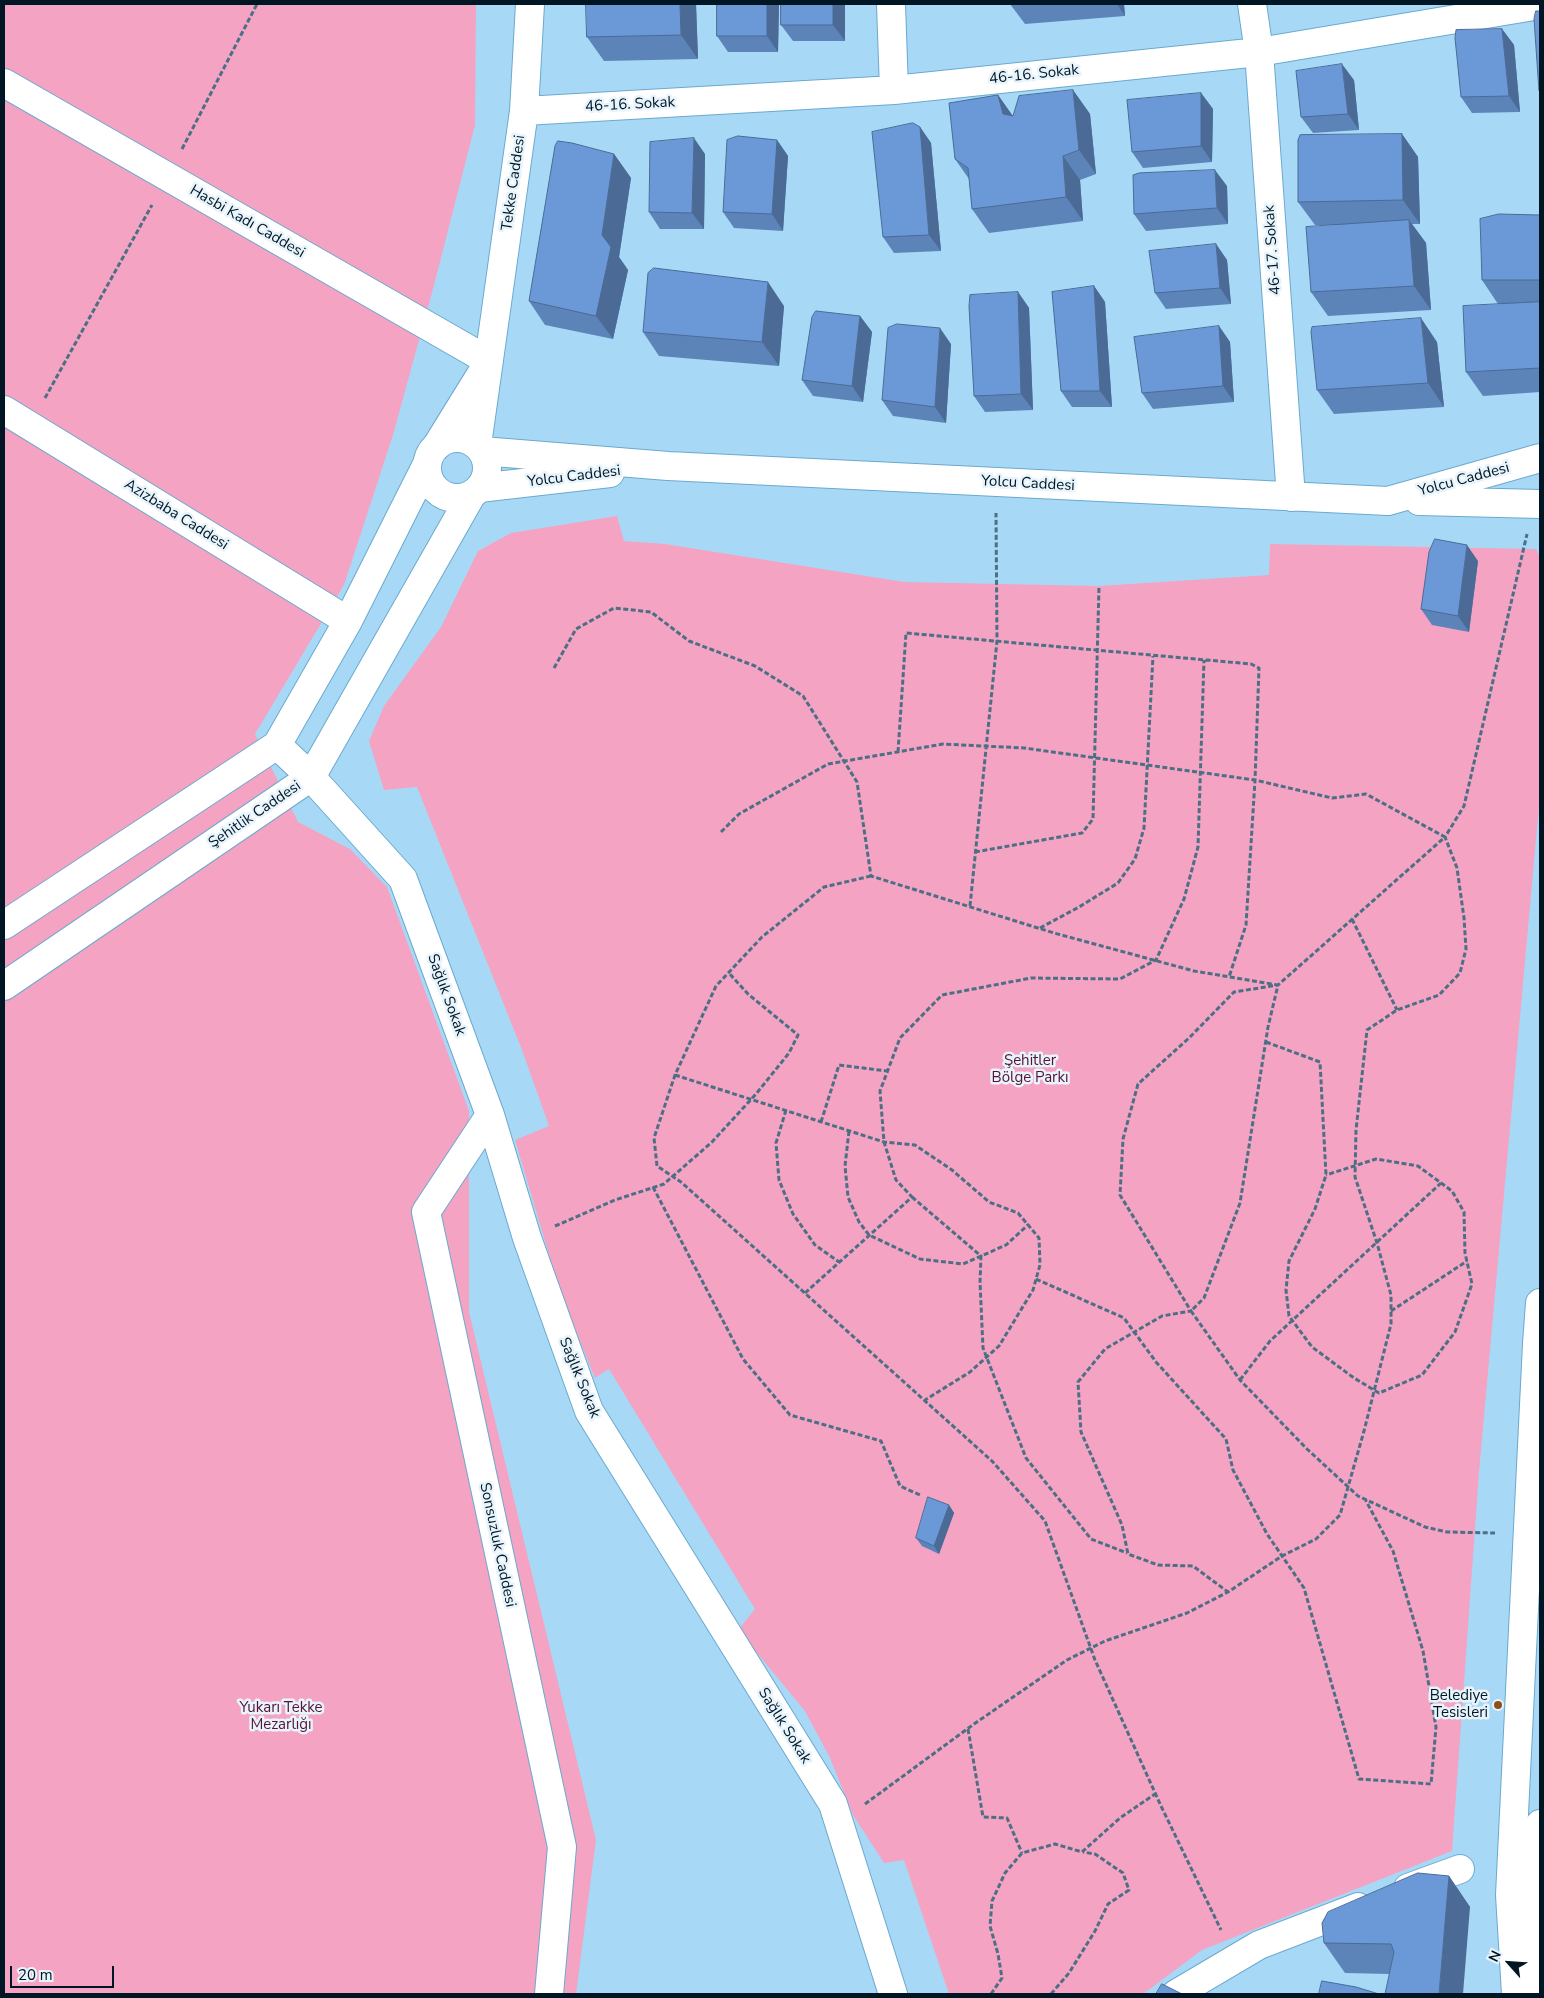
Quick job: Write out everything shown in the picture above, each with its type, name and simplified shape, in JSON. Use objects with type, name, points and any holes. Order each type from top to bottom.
[{"type":"street","name":"Tekke Caddesi","points":[[480,448],[489,361],[524,111],[530,4]]},
{"type":"street","points":[[891,4],[894,90]]},
{"type":"street","name":"46-17. Sokak","points":[[1252,4],[1259,52],[1290,497]]},
{"type":"street","name":"46-16. Sokak","points":[[524,111],[894,90],[1259,52],[1540,5]]},
{"type":"street","name":"Hasbi Kadı Caddesi","points":[[4,83],[489,361]]},
{"type":"street","name":"Tekke Caddesi","points":[[431,455],[489,361]]},
{"type":"street","name":"Azizbaba Caddesi","points":[[4,410],[348,621]]},
{"type":"street","points":[[4,925],[277,745],[348,621],[431,455],[453,438],[462,438],[480,448],[488,466],[484,482],[476,491],[456,498],[446,496],[437,490],[427,474],[431,455]]},
{"type":"street","name":"Yolcu Caddesi","points":[[480,448],[668,466],[1290,497],[1537,504]]},
{"type":"street","name":"Yolcu Caddesi","points":[[1388,501],[1540,458]]},
{"type":"street","name":"Yolcu Caddesi","points":[[476,491],[668,466]]},
{"type":"street","name":"Şehitlik Caddesi","points":[[4,986],[311,777],[476,491]]},
{"type":"street","name":"Sağlık Sokak","points":[[277,745],[311,777],[403,879],[490,1115],[527,1238],[589,1411],[833,1804],[893,1994]]},
{"type":"street","name":"Sonsuzluk Caddesi","points":[[490,1115],[426,1212],[562,1847],[550,1994]]},
{"type":"street","points":[[1516,1994],[1510,1894],[1536,1344],[1540,1304]]},
{"type":"street","points":[[1533,1994],[1540,1824]]},
{"type":"street","points":[[1176,1994],[1258,1944],[1460,1869]]},
{"type":"path","points":[[30,425],[168,176],[257,4]]},
{"type":"path","points":[[970,906],[997,642],[996,482]]},
{"type":"path","points":[[1527,1534],[1447,1532],[1425,1527],[1358,1496],[1306,1449],[1240,1380],[1192,1311],[1120,1195],[1122,1139],[1138,1084],[1189,1038],[1234,992],[1278,986],[1445,837],[1464,806],[1537,504]]},
{"type":"path","points":[[975,852],[1082,833],[1093,819],[1099,586]]},
{"type":"path","points":[[554,668],[576,629],[614,608],[651,612],[689,640],[756,666],[802,696],[857,782],[871,876]]},
{"type":"path","points":[[898,752],[906,633],[1251,664],[1259,668],[1255,780],[1246,925],[1229,977]]},
{"type":"path","points":[[1039,928],[1079,908],[1118,883],[1134,859],[1144,828],[1154,656]]},
{"type":"path","points":[[981,1256],[912,1197],[896,1180],[884,1142],[880,1091],[887,1071],[900,1038],[942,995],[1031,978],[1120,979],[1156,960],[1184,899],[1198,847],[1204,660]]},
{"type":"path","points":[[721,832],[739,814],[828,764],[942,744],[1024,748],[1255,780],[1332,798],[1366,794],[1445,837],[1457,868],[1464,918],[1466,949],[1460,973],[1439,995],[1397,1010],[1367,1030],[1356,1130],[1355,1177],[1377,1243],[1390,1295],[1391,1324],[1349,1488],[1340,1515],[1316,1539],[1282,1556],[1228,1592],[1186,1613],[1105,1641],[1067,1660],[864,1805],[833,1804]]},
{"type":"path","points":[[1229,1962],[1219,1924],[1155,1794],[1091,1648],[1045,1521],[992,1461],[673,1176],[658,1166],[654,1138],[675,1075],[716,986],[762,938],[824,887],[871,876],[1039,928],[1194,971],[1278,986]]},
{"type":"path","points":[[1352,919],[1397,1010]]},
{"type":"path","points":[[527,1238],[615,1200],[664,1184],[712,1142],[789,1053],[798,1035],[748,994],[729,973]]},
{"type":"path","points":[[1128,1554],[1122,1525],[1081,1432],[1078,1382],[1105,1349],[1162,1316],[1192,1311],[1204,1298],[1240,1203],[1243,1174],[1266,1042],[1278,986]]},
{"type":"path","points":[[1266,1042],[1320,1062],[1326,1176],[1315,1209],[1289,1261],[1286,1290],[1289,1316],[1312,1347],[1354,1378],[1380,1392],[1422,1375],[1455,1332],[1472,1284],[1465,1253],[1464,1212],[1452,1191],[1418,1166],[1376,1159],[1326,1176]]},
{"type":"path","points":[[821,1122],[839,1065],[887,1071]]},
{"type":"path","points":[[675,1075],[884,1142],[915,1145],[952,1170],[989,1202],[1018,1213],[1030,1224],[1039,1238],[1040,1266],[1033,1290],[1000,1346],[970,1372],[924,1400]]},
{"type":"path","points":[[786,1110],[776,1143],[779,1180],[793,1214],[809,1237],[815,1244],[839,1262]]},
{"type":"path","points":[[849,1131],[845,1166],[848,1197],[859,1222],[869,1235],[920,1259],[963,1264],[1006,1245],[1030,1224]]},
{"type":"path","points":[[1240,1380],[1270,1341],[1441,1183]]},
{"type":"path","points":[[654,1187],[743,1360],[790,1415],[881,1441],[900,1486],[920,1495]]},
{"type":"path","points":[[805,1293],[912,1197]]},
{"type":"path","points":[[981,1256],[980,1282],[984,1348],[1026,1458],[1092,1540],[1158,1565],[1193,1566],[1228,1592]]},
{"type":"path","points":[[1391,1311],[1467,1261]]},
{"type":"path","points":[[1036,1279],[1124,1318],[1156,1362],[1226,1439],[1233,1470],[1267,1534],[1304,1588],[1359,1779],[1431,1784],[1436,1727],[1423,1651],[1393,1551],[1365,1499]]},
{"type":"path","points":[[968,1729],[982,1817],[1007,1818],[1022,1852]]},
{"type":"path","points":[[1082,1852],[1120,1818],[1155,1794]]},
{"type":"path","points":[[991,1994],[1002,1978],[990,1926],[992,1901],[1005,1873],[1022,1852],[1055,1844],[1095,1854],[1123,1873],[1129,1890],[1108,1904],[1095,1931],[1069,1973],[1051,1994]]},
{"type":"green space","name":"Yukarı Tekke Mezarlığı","points":[[4,4],[476,4],[475,125],[393,435],[344,585],[255,734],[298,822],[350,849],[387,887],[469,1111],[469,1312],[596,1840],[576,1994],[4,1994]]},
{"type":"green space","name":"Şehitler Bölge Parkı","points":[[617,516],[624,541],[665,544],[904,582],[1099,586],[1269,575],[1270,544],[1536,549],[1540,557],[1540,795],[1479,1472],[1452,1851],[1202,1950],[1143,1994],[949,1994],[904,1860],[884,1863],[853,1815],[830,1758],[805,1711],[738,1630],[755,1609],[609,1369],[595,1378],[560,1292],[515,1140],[549,1126],[522,1050],[417,787],[384,790],[369,741],[384,706],[441,627],[478,551],[511,533]]},
{"type":"building","points":[[586,4],[680,4],[681,35],[587,37]]},
{"type":"building","points":[[717,4],[767,4],[767,36],[717,36]]},
{"type":"building","points":[[781,4],[833,4],[833,25],[781,25]]},
{"type":"building","points":[[1536,11],[1540,11],[1540,91],[1534,19]]},
{"type":"building","points":[[1502,29],[1509,96],[1461,97],[1455,38],[1456,30]]},
{"type":"building","points":[[1342,64],[1348,114],[1301,117],[1296,71]]},
{"type":"building","points":[[1073,90],[1079,150],[1063,156],[1066,197],[972,209],[968,168],[955,159],[949,103],[998,95],[1003,114],[1013,116],[1019,96]]},
{"type":"building","points":[[1201,93],[1201,146],[1132,152],[1127,100]]},
{"type":"building","points":[[913,123],[920,127],[929,235],[883,237],[872,132]]},
{"type":"building","points":[[1402,134],[1403,200],[1298,202],[1298,140],[1300,135]]},
{"type":"building","points":[[738,136],[777,140],[772,214],[723,212],[727,140]]},
{"type":"building","points":[[694,138],[692,213],[649,212],[650,142]]},
{"type":"building","points":[[558,141],[614,154],[602,235],[611,247],[596,316],[529,301],[555,146]]},
{"type":"building","points":[[1215,170],[1217,208],[1134,214],[1133,175],[1139,173]]},
{"type":"building","points":[[1499,214],[1540,215],[1540,280],[1482,280],[1480,219]]},
{"type":"building","points":[[1409,220],[1414,286],[1311,292],[1306,227]]},
{"type":"building","points":[[1216,244],[1220,288],[1155,293],[1149,251]]},
{"type":"building","points":[[654,268],[768,282],[762,342],[643,332],[648,273]]},
{"type":"building","points":[[1094,286],[1100,391],[1061,391],[1052,292]]},
{"type":"building","points":[[1018,292],[1021,394],[974,396],[970,295]]},
{"type":"building","points":[[1540,302],[1540,368],[1466,372],[1463,306]]},
{"type":"building","points":[[816,311],[860,316],[852,386],[802,380],[812,317]]},
{"type":"building","points":[[1421,318],[1428,383],[1317,390],[1312,327]]},
{"type":"building","points":[[897,324],[940,328],[935,407],[882,400],[888,328]]},
{"type":"building","points":[[1219,326],[1223,386],[1142,393],[1134,337]]},
{"type":"building","points":[[1435,539],[1467,545],[1458,616],[1421,609],[1429,552]]},
{"type":"building","points":[[928,1497],[949,1505],[934,1546],[916,1538]]},
{"type":"building","points":[[1418,1873],[1449,1876],[1439,1994],[1385,1994],[1394,1952],[1391,1944],[1324,1943],[1322,1923],[1328,1912]]},
{"type":"building","points":[[1322,1981],[1356,1987],[1379,1994],[1319,1994]]},
{"type":"building","points":[[1162,1984],[1182,1994],[1156,1994]]},
{"type":"place","name":"Belediye Tesisleri","points":[[1498,1705]]}]
